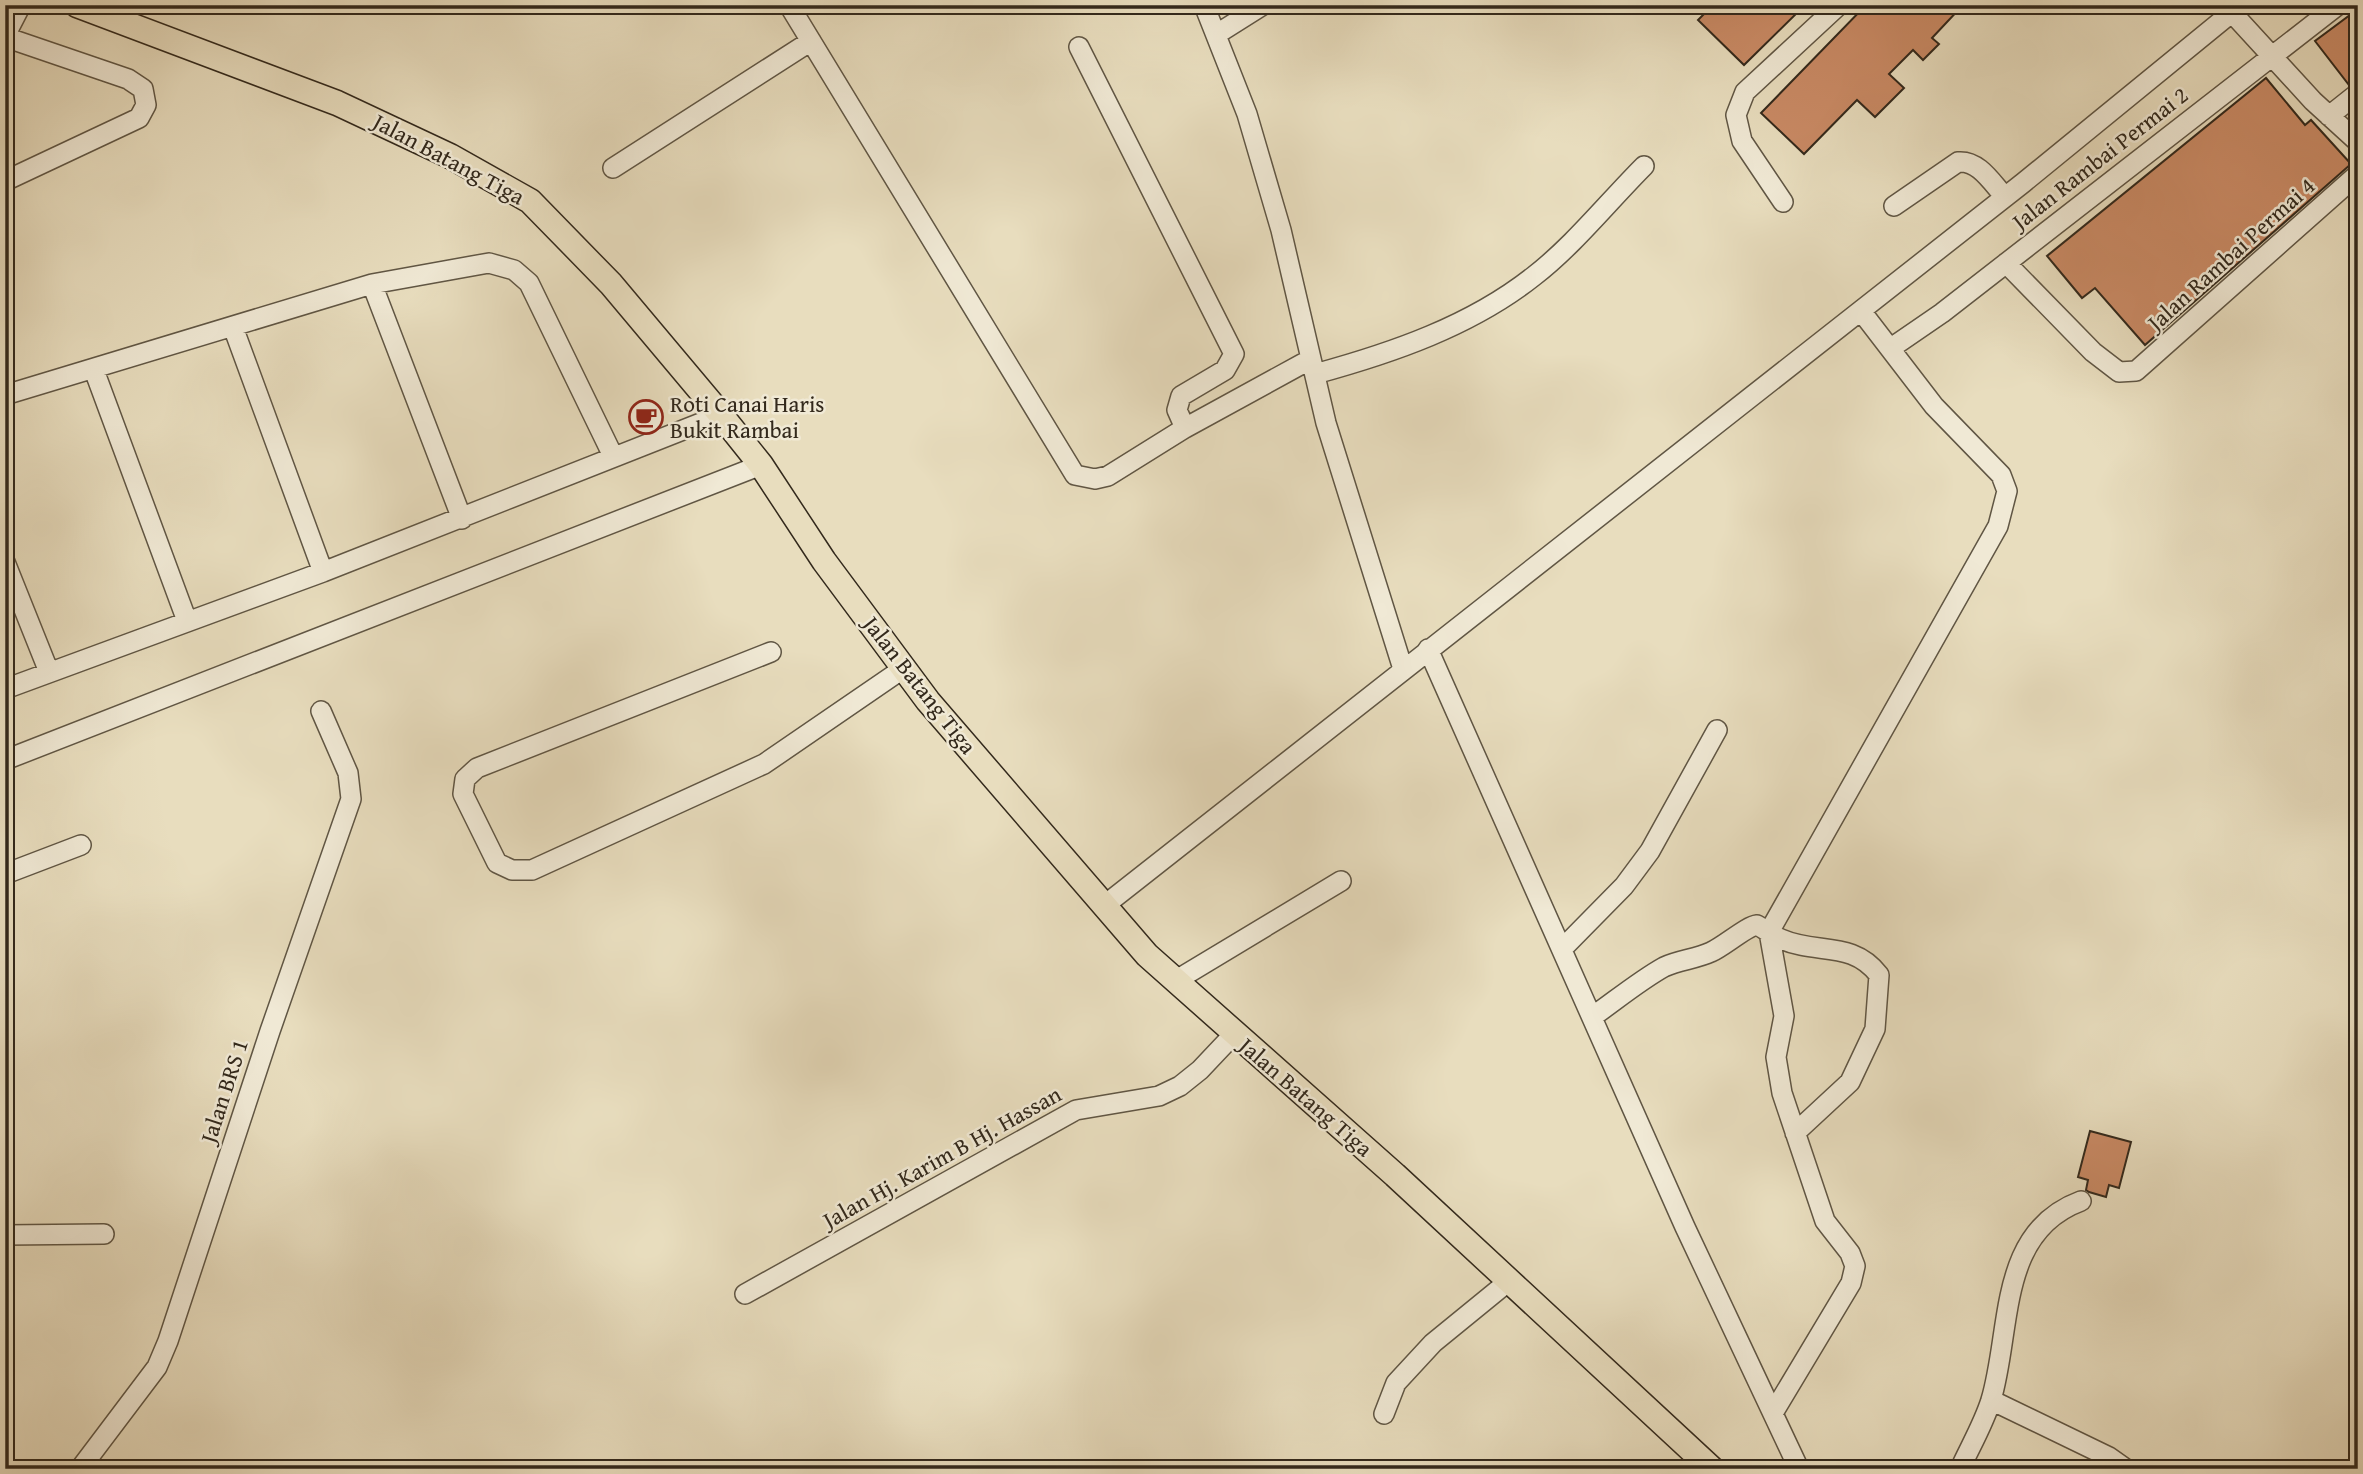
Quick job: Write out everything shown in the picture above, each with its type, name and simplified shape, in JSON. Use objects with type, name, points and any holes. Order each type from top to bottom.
[{"type":"main road","name":"Jalan Batang Tiga","points":[[77,5],[337,103],[450,156],[530,201],[611,285],[721,415],[761,465],[824,561],[904,668],[1147,955],[1395,1175],[1710,1468]]},
{"type":"street","points":[[5,181],[139,118],[146,105],[144,89],[128,79],[5,37],[21,5]]},
{"type":"street","points":[[789,5],[1075,475],[1095,479],[1108,476],[1185,428],[1313,367],[1378,354],[1483,312],[1536,275],[1644,166]]},
{"type":"street","points":[[1204,5],[1217,34],[1264,170],[1326,423],[1403,669]]},
{"type":"street","points":[[1217,34],[1263,5]]},
{"type":"street","points":[[1783,202],[1742,141],[1736,116],[1745,92],[1839,5]]},
{"type":"street","name":"Jalan Rambai Permai 2","points":[[1891,348],[2006,263],[2338,5]]},
{"type":"street","points":[[1105,905],[2005,197],[2233,7],[2271,55],[2329,116],[2358,142]]},
{"type":"street","points":[[613,168],[811,41]]},
{"type":"street","points":[[1079,47],[1234,354],[1225,370],[1181,396],[1177,403],[1185,428]]},
{"type":"street","points":[[2329,116],[2358,93]]},
{"type":"street","points":[[1894,206],[1958,162],[1968,161],[1978,167],[2005,197]]},
{"type":"street","name":"Jalan Rambai Permai 4","points":[[2006,263],[2093,352],[2119,372],[2136,371],[2358,174]]},
{"type":"street","points":[[5,395],[372,284],[489,263],[514,270],[529,283],[613,456]]},
{"type":"street","points":[[372,284],[462,519]]},
{"type":"street","points":[[1773,1413],[1851,1283],[1855,1266],[1850,1253],[1825,1221],[1782,1093],[1776,1057],[1784,1016],[1769,932],[1991,538],[2005,506],[2007,491],[2001,475],[1934,407],[1861,311]]},
{"type":"street","points":[[233,327],[323,572]]},
{"type":"street","points":[[94,369],[187,621]]},
{"type":"street","points":[[5,689],[462,519],[613,456],[721,415]]},
{"type":"street","points":[[5,760],[761,465]]},
{"type":"street","points":[[5,562],[49,672]]},
{"type":"street","points":[[1429,649],[1592,1017],[1799,1469]]},
{"type":"street","points":[[771,652],[477,768],[465,779],[463,794],[497,863],[512,870],[533,870],[764,764],[904,668]]},
{"type":"street","name":"Jalan BRS 1","points":[[80,1469],[157,1367],[168,1341],[270,1031],[351,799],[348,774],[321,712]]},
{"type":"street","points":[[1562,949],[1624,886],[1643,860],[1717,730]]},
{"type":"street","points":[[5,874],[81,845]]},
{"type":"street","points":[[1175,981],[1341,881]]},
{"type":"street","points":[[1592,1017],[1663,968],[1688,957],[1709,954],[1740,936],[1751,926],[1757,925],[1791,942],[1847,952],[1867,959],[1879,975],[1875,1028],[1850,1082],[1795,1133]]},
{"type":"street","name":"Jalan Hj. Karim B Hj. Hassan","points":[[745,1294],[1076,1110],[1159,1096],[1180,1086],[1200,1070],[1234,1034]]},
{"type":"street","points":[[1960,1469],[1991,1400],[2005,1321],[2025,1246],[2044,1221],[2062,1208],[2081,1201]]},
{"type":"street","points":[[5,1235],[104,1234]]},
{"type":"street","points":[[1384,1414],[1396,1384],[1433,1343],[1509,1281]]},
{"type":"street","points":[[1991,1400],[2109,1457],[2126,1469]]},
{"type":"building","points":[[1713,5],[1805,5],[1744,65],[1698,20]]},
{"type":"building","points":[[1866,5],[1963,5],[1932,38],[1939,44],[1923,60],[1913,50],[1889,74],[1904,88],[1875,117],[1857,100],[1804,154],[1761,113]]},
{"type":"building","points":[[2358,9],[2358,81],[2349,85],[2315,41]]},
{"type":"building","points":[[2266,78],[2305,125],[2311,120],[2351,164],[2145,345],[2095,288],[2082,298],[2047,256]]},
{"type":"building","points":[[2090,1131],[2131,1142],[2119,1188],[2109,1185],[2106,1197],[2086,1190],[2088,1180],[2078,1177]]},
{"type":"place","name":"Roti Canai Haris Bukit Rambai","points":[[646,417]]}]
